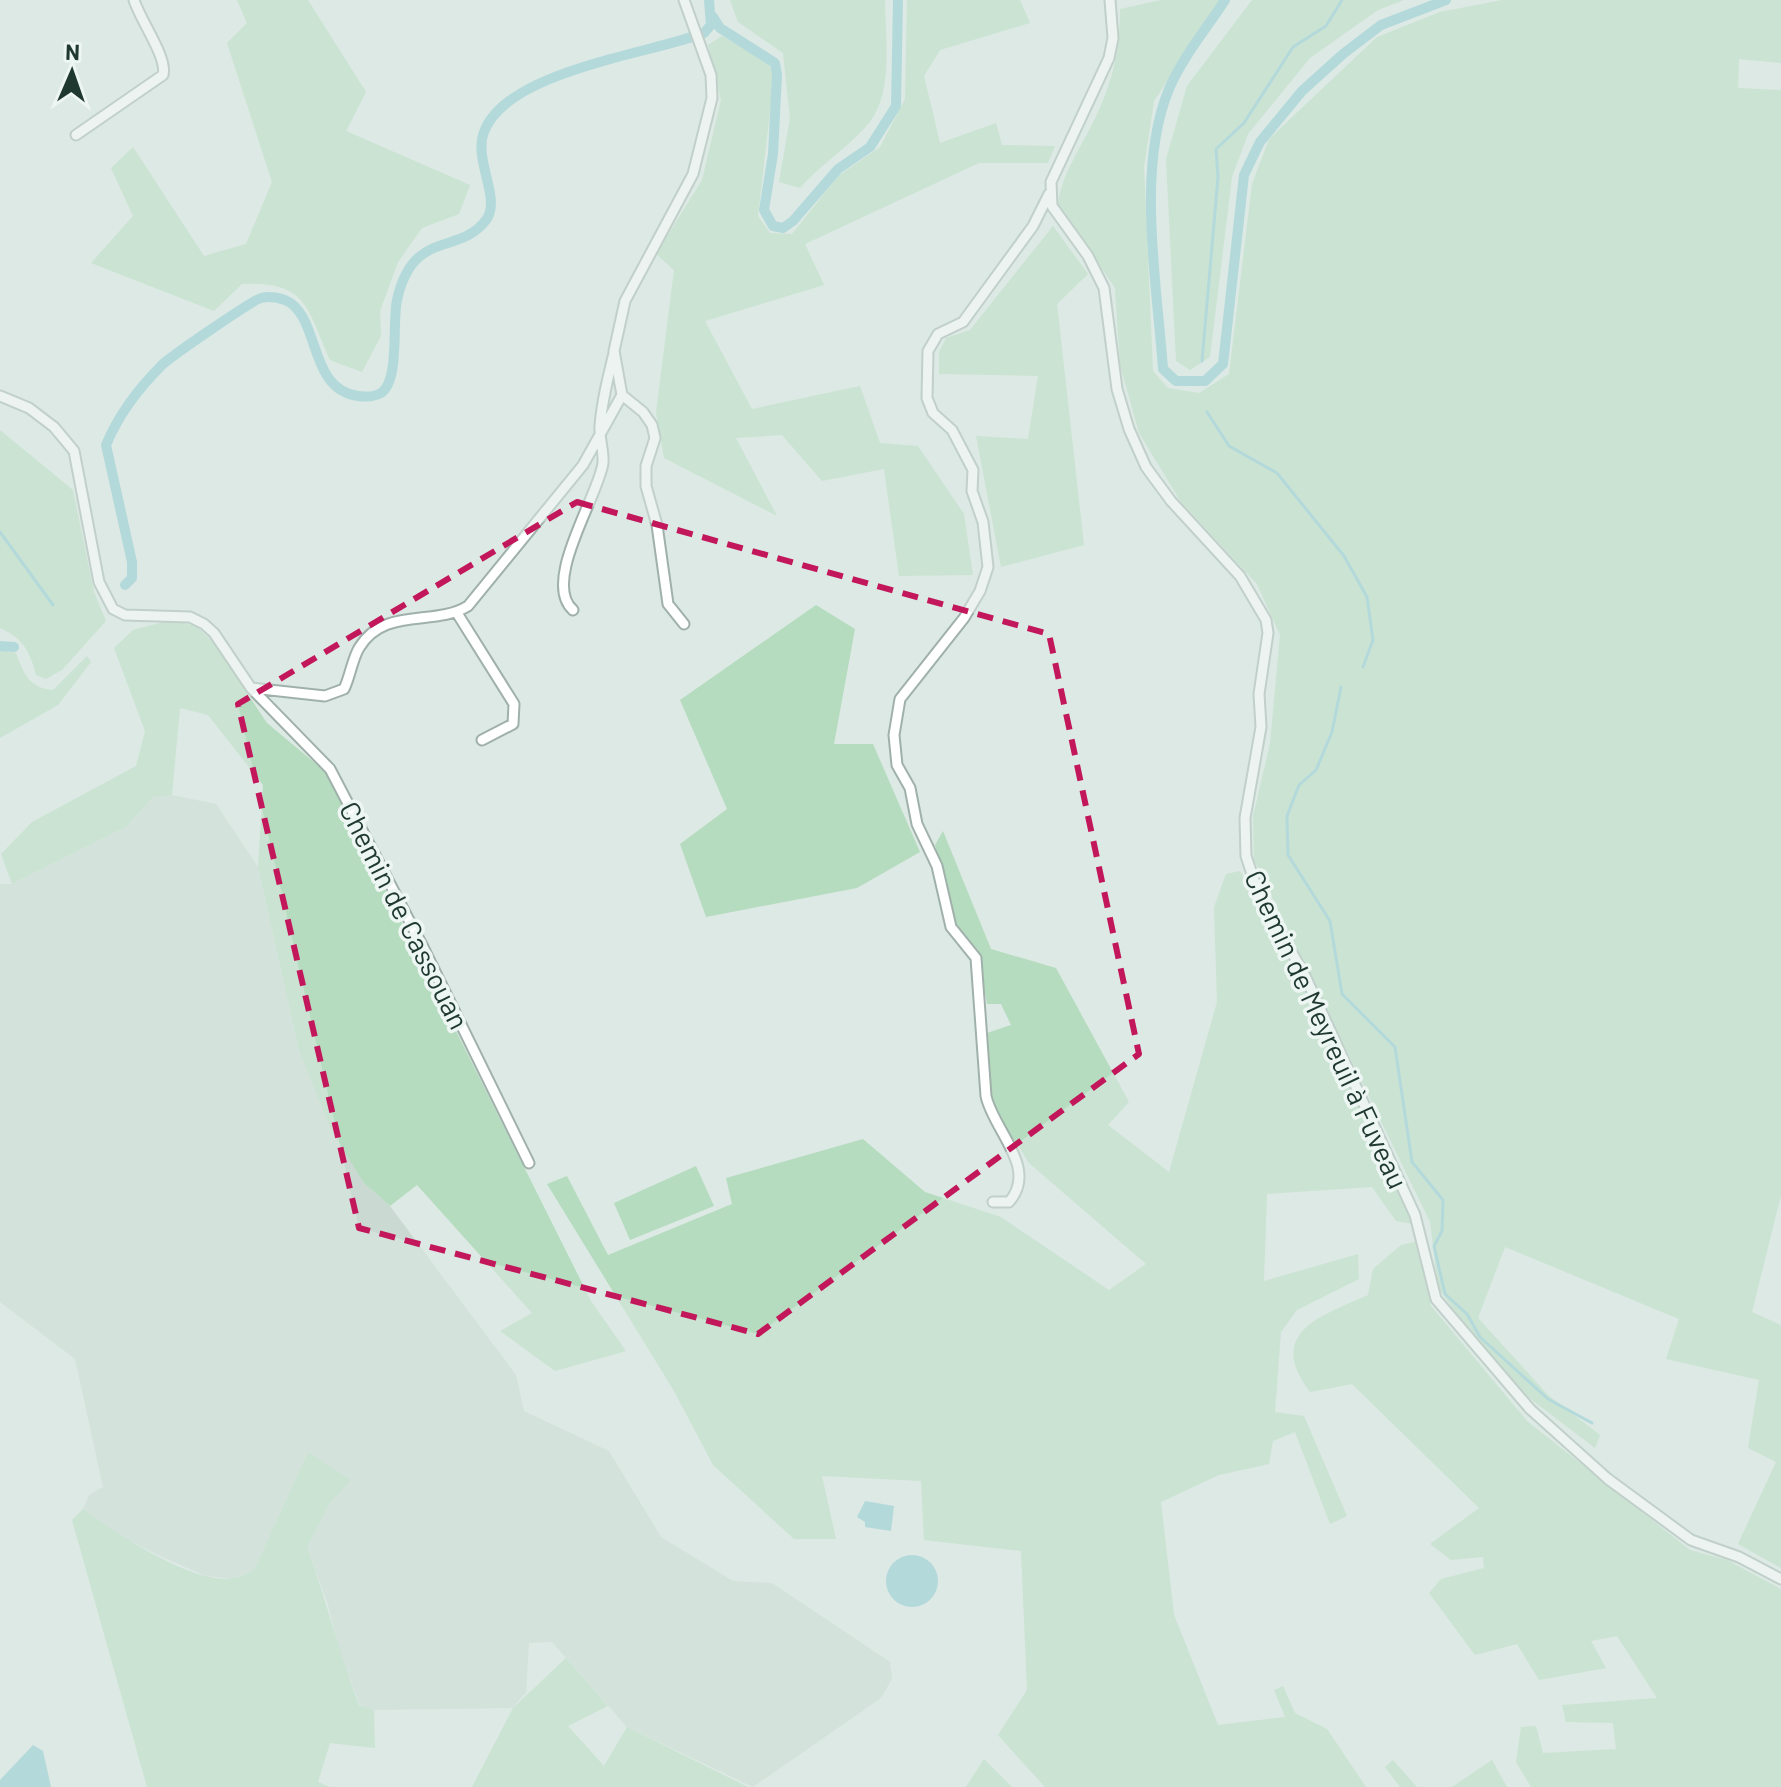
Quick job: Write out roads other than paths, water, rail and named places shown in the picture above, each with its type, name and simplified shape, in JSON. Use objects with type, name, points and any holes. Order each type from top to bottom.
[{"type":"street","points":[[76,135],[163,75],[164,61],[142,23],[134,0]]},
{"type":"street","points":[[573,610],[567,605],[564,587],[577,525],[603,462],[600,429],[625,301],[699,156],[712,98],[711,75],[684,0]]},
{"type":"street","points":[[993,1202],[1009,1202],[1014,1196],[1020,1169],[1018,1159],[990,1113],[986,1096],[976,958],[951,927],[937,866],[917,824],[910,788],[897,765],[894,735],[900,699],[964,618],[980,591],[988,567],[983,522],[972,491],[973,470],[952,430],[933,413],[927,398],[928,351],[938,334],[963,322],[1033,226],[1109,58],[1113,38],[1110,0]]},
{"type":"street","name":"Chemin de Meyreuil à Fuveau","points":[[1049,194],[1058,218],[1088,256],[1104,288],[1117,389],[1129,429],[1146,467],[1171,501],[1240,576],[1266,620],[1268,633],[1259,694],[1259,742],[1245,818],[1247,862],[1258,892],[1305,976],[1415,1215],[1436,1299],[1530,1409],[1608,1479],[1691,1540],[1739,1557],[1781,1579]]},
{"type":"street","points":[[614,351],[622,395],[643,412],[652,425],[655,438],[646,466],[646,486],[657,525],[668,604],[684,624]]},
{"type":"street","points":[[251,688],[336,694],[344,689],[359,648],[389,622],[457,613],[468,606],[583,465],[600,429],[622,395]]},
{"type":"street","name":"Chemin de Cassouan","points":[[0,396],[29,408],[54,427],[74,451],[99,582],[113,609],[125,615],[190,617],[204,624],[214,633],[251,688],[330,769],[423,947],[529,1163]]},
{"type":"street","points":[[457,613],[514,704],[513,724],[482,740]]},
{"type":"water","points":[[865,1501],[894,1506],[891,1531],[865,1527],[865,1522],[857,1517]]},
{"type":"water","points":[[912,1555],[930,1563],[938,1581],[930,1599],[912,1607],[894,1599],[886,1581],[894,1563]]},
{"type":"water","points":[[33,1745],[43,1751],[51,1787],[0,1787],[0,1780]]},
{"type":"waterway","points":[[125,585],[132,578],[132,562],[106,445],[130,403],[161,366],[243,308],[261,298],[273,297],[285,300],[296,308],[330,380],[342,390],[358,396],[381,393],[391,376],[397,300],[404,277],[425,253],[475,231],[490,211],[482,143],[484,132],[498,111],[520,94],[549,79],[704,33],[711,25],[709,0]]},
{"type":"waterway","points":[[713,17],[720,28],[775,63],[773,154],[764,210],[773,226],[783,228],[793,221],[838,169],[870,147],[896,106],[898,0]]},
{"type":"waterway","points":[[1225,0],[1174,77],[1159,120],[1153,154],[1151,227],[1163,369],[1176,381],[1205,381],[1223,364],[1244,175],[1260,142],[1302,91],[1343,54],[1381,25],[1446,0]]},
{"type":"waterway","points":[[1202,361],[1218,177],[1216,149],[1244,123],[1293,47],[1326,26],[1342,0]]},
{"type":"waterway","points":[[1207,412],[1229,446],[1277,473],[1344,556],[1367,597],[1373,640],[1363,667]]},
{"type":"waterway","points":[[0,532],[53,605]]},
{"type":"waterway","points":[[0,646],[14,647]]},
{"type":"waterway","points":[[1341,687],[1332,732],[1316,770],[1299,785],[1287,816],[1288,855],[1330,921],[1342,994],[1395,1047],[1412,1162],[1443,1200],[1442,1231],[1434,1246],[1445,1294],[1467,1314],[1480,1337],[1548,1399],[1592,1423]]}]
